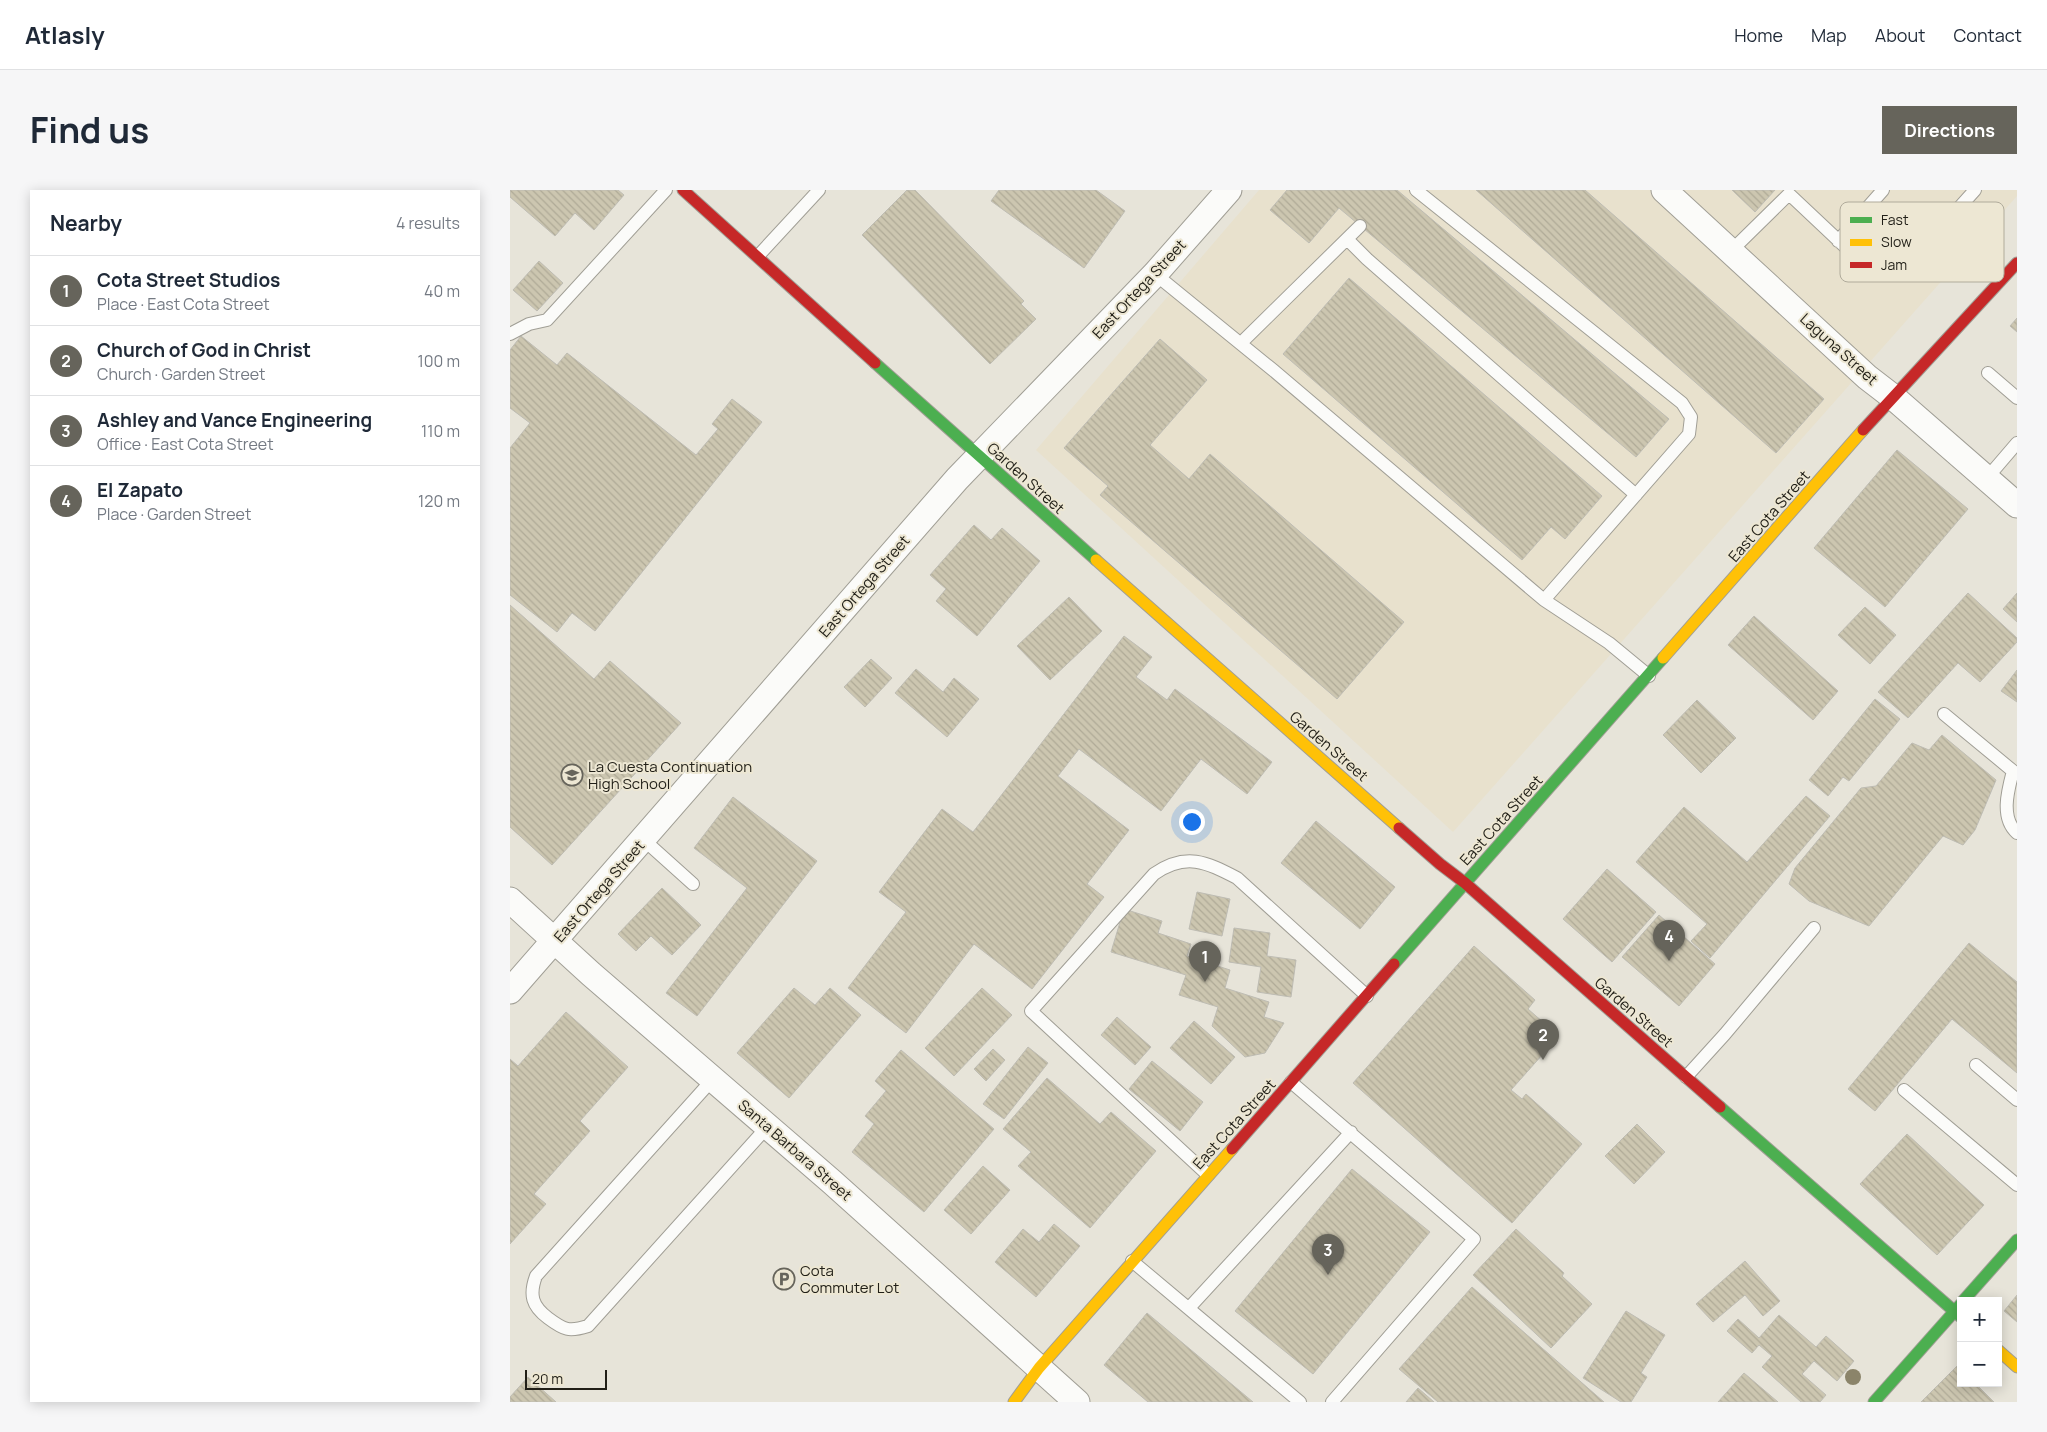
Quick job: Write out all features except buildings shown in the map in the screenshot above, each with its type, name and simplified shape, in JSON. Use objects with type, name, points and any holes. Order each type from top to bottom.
[{"type":"main road","name":"Garden Street","points":[[683,190],[980,457],[1440,864],[1465,883],[1686,1077],[1957,1305]]},
{"type":"main road","name":"East Cota Street","points":[[2004,278],[2017,264]]},
{"type":"main road","name":"East Cota Street","points":[[1014,1402],[1039,1368],[1132,1261],[1893,397],[2000,282]]},
{"type":"main road","points":[[1969,1297],[2017,1240]]},
{"type":"main road","points":[[1874,1402],[1957,1311]]},
{"type":"main road","points":[[2002,1354],[2017,1367]]},
{"type":"street","name":"East Ortega Street","points":[[510,991],[644,840],[957,478],[980,457],[1155,274],[1229,190]]},
{"type":"street","name":"Laguna Street","points":[[1664,190],[1867,377],[1893,397],[2017,505]]},
{"type":"street","name":"Santa Barbara Street","points":[[510,900],[591,974],[714,1078],[1078,1402]]},
{"type":"lane","points":[[510,334],[529,324],[548,320],[666,190]]},
{"type":"lane","points":[[758,256],[819,190]]},
{"type":"lane","points":[[1416,190],[1682,403],[1691,417],[1689,434],[1544,600]]},
{"type":"lane","points":[[1873,202],[1883,190]]},
{"type":"lane","points":[[1964,202],[1975,190]]},
{"type":"lane","points":[[1732,251],[1791,192],[1838,242],[1840,240]]},
{"type":"lane","points":[[1241,344],[1360,226]]},
{"type":"lane","points":[[1347,239],[1374,266],[1636,495]]},
{"type":"lane","points":[[1155,274],[1241,344],[1544,600],[1609,642],[1649,676]]},
{"type":"lane","points":[[1988,373],[2017,398]]},
{"type":"lane","points":[[1987,478],[2017,443]]},
{"type":"lane","points":[[1944,714],[2013,771],[2006,811],[2010,827],[2017,833]]},
{"type":"lane","points":[[644,840],[693,884]]},
{"type":"lane","points":[[1208,1176],[1031,1012],[1037,1004],[1154,874],[1169,864],[1181,861],[1198,862],[1215,867],[1236,878],[1367,996]]},
{"type":"lane","points":[[1686,1077],[1725,1034],[1814,928]]},
{"type":"lane","points":[[1976,1065],[2017,1100]]},
{"type":"lane","points":[[714,1078],[536,1276],[533,1285],[533,1300],[537,1310],[561,1328],[575,1330],[588,1326],[768,1126]]},
{"type":"lane","points":[[1291,1082],[1474,1239],[1332,1402]]},
{"type":"lane","points":[[1904,1090],[2017,1186]]},
{"type":"lane","points":[[1189,1308],[1351,1132]]},
{"type":"lane","points":[[1132,1261],[1300,1402]]},
{"type":"shaded area","points":[[1259,190],[2017,190],[2017,196],[2004,211],[2004,202],[1840,202],[1840,282],[1941,282],[1453,832],[1036,450]]},
{"type":"traffic: fast","points":[[875,363],[1096,560]]},
{"type":"traffic: fast","points":[[1394,964],[1663,658]]},
{"type":"traffic: fast","points":[[1720,1107],[1957,1314]]},
{"type":"traffic: fast","points":[[1967,1297],[2017,1240]]},
{"type":"traffic: fast","points":[[1874,1402],[1957,1309]]},
{"type":"traffic: slow","points":[[1663,658],[1863,430]]},
{"type":"traffic: slow","points":[[1096,560],[1399,828]]},
{"type":"traffic: slow","points":[[1014,1402],[1039,1368],[1232,1149]]},
{"type":"traffic: slow","points":[[2002,1354],[2017,1367]]},
{"type":"traffic: jam","points":[[683,190],[875,363]]},
{"type":"traffic: jam","points":[[2004,277],[2017,263]]},
{"type":"traffic: jam","points":[[1863,430],[1999,282]]},
{"type":"traffic: jam","points":[[1399,828],[1465,883],[1720,1107]]},
{"type":"traffic: jam","points":[[1232,1149],[1394,964]]},
{"type":"place","name":"La Cuesta Continuation High School","points":[[572,775]]},
{"type":"place","name":"El Zapato","points":[[1669,961]]},
{"type":"place","name":"Cota Street Studios","points":[[1205,982]]},
{"type":"place","name":"Church of God in Christ","points":[[1543,1060]]},
{"type":"place","name":"Ashley and Vance Engineering","points":[[1328,1275]]},
{"type":"place","name":"Cota Commuter Lot","points":[[784,1279]]}]
